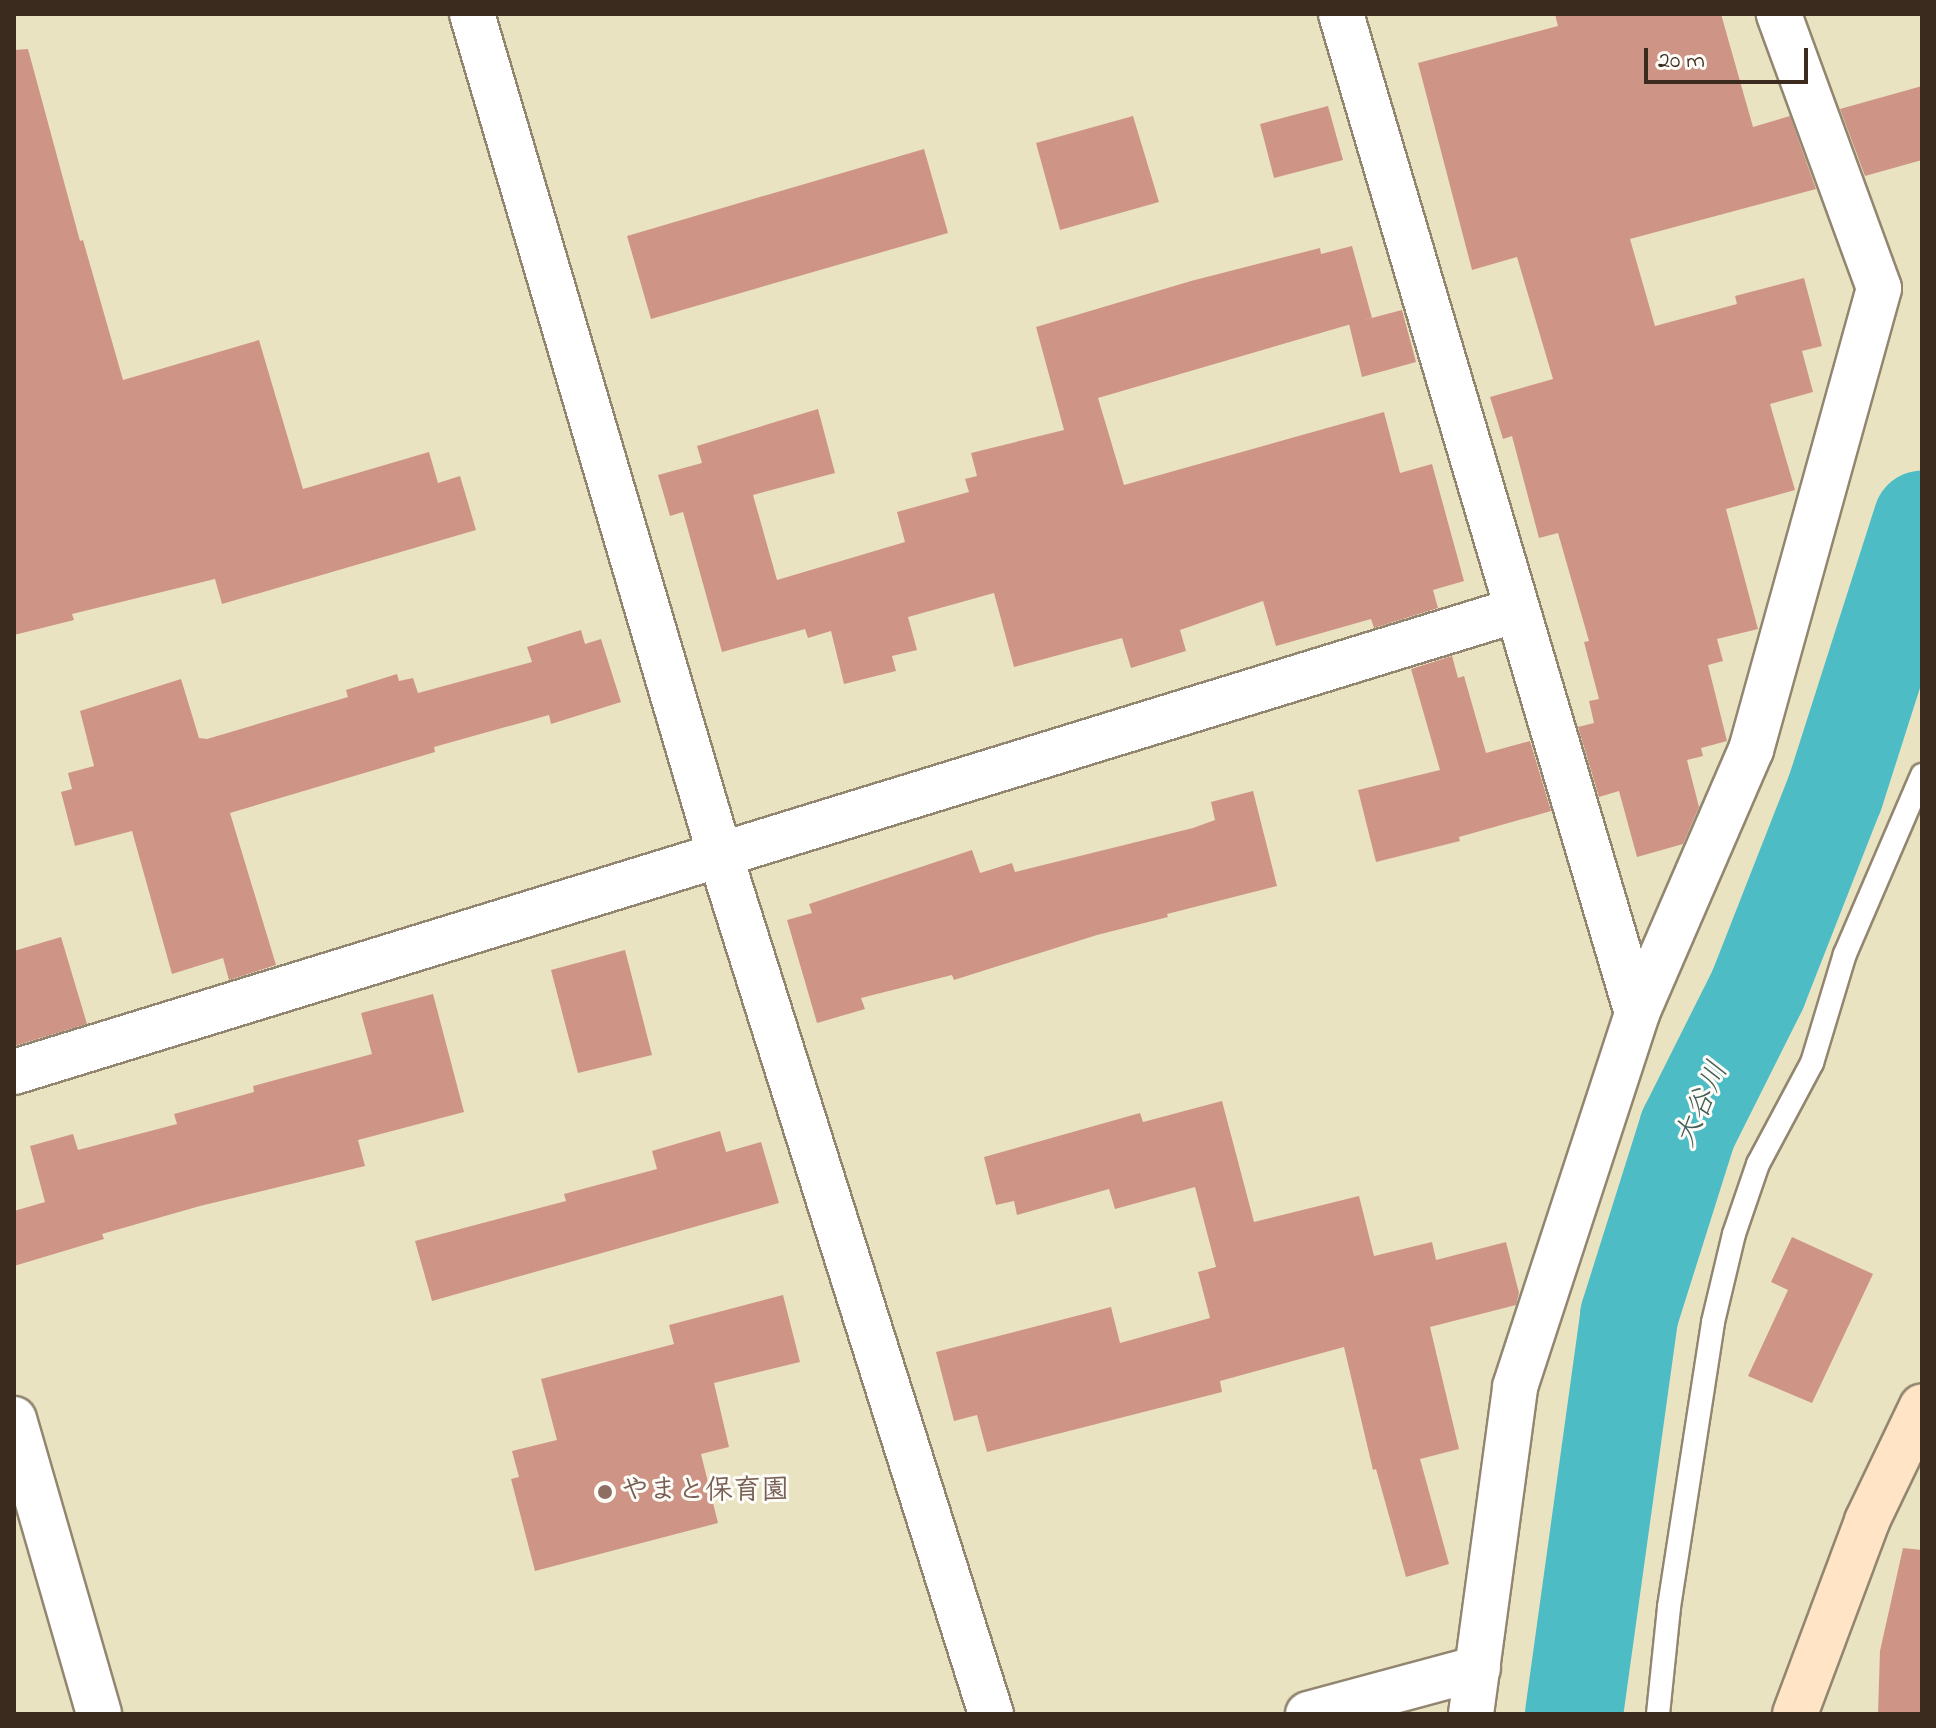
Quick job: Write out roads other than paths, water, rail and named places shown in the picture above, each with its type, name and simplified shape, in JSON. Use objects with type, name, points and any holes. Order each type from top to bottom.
[{"type":"street","points":[[472,14],[720,855],[991,1714]]},
{"type":"street","points":[[1341,14],[1637,1013]]},
{"type":"street","points":[[1471,1714],[1515,1387],[1637,1013],[1751,750],[1879,288],[1779,14]]},
{"type":"street","points":[[14,1072],[1517,610]]},
{"type":"street","points":[[1795,1714],[1867,1521],[1922,1406]]},
{"type":"street","points":[[14,1419],[99,1714]]},
{"type":"street","points":[[1308,1714],[1478,1668]]},
{"type":"lane","points":[[1658,1714],[1669,1607],[1713,1322],[1734,1234],[1758,1164],[1812,1063],[1845,954],[1922,775]]},
{"type":"waterway","name":"大谷川","points":[[1574,1714],[1629,1316],[1688,1129],[1758,989],[1835,793],[1922,520]]},
{"type":"place","name":"やまと保育園","points":[[605,1492]]}]
